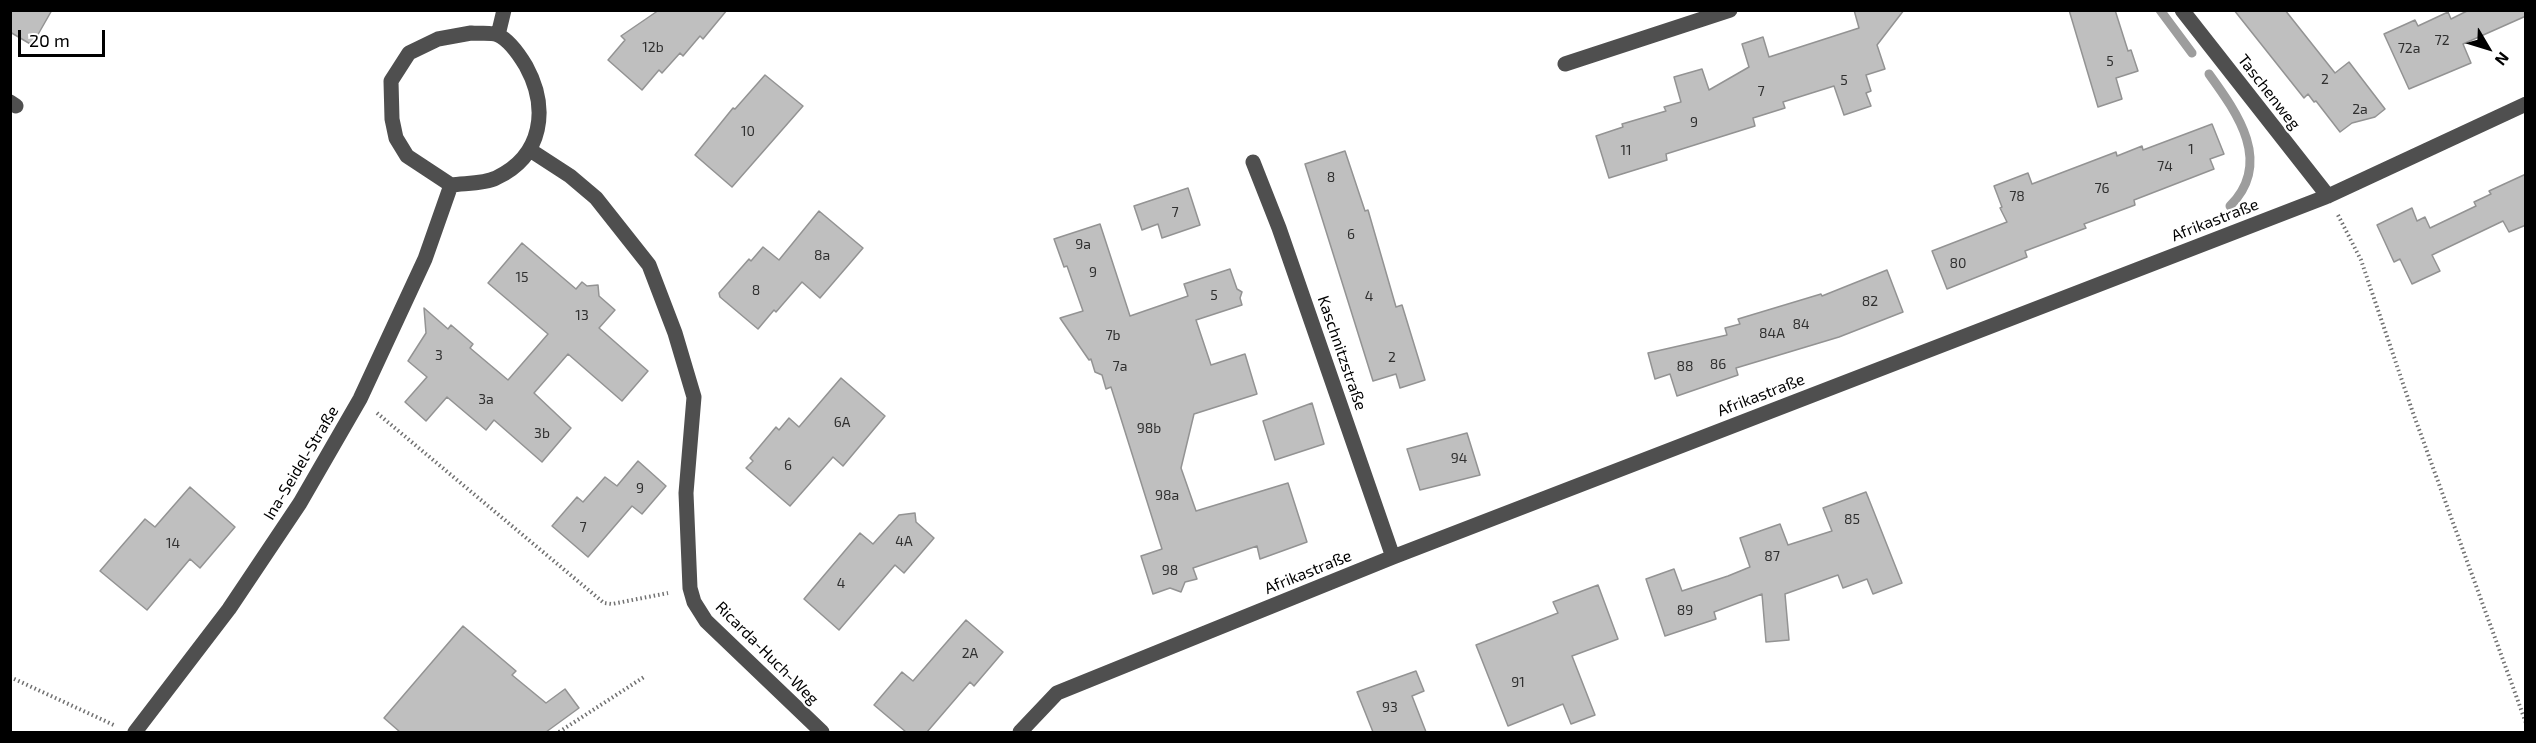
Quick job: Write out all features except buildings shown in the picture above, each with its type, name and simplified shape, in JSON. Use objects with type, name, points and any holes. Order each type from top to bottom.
[{"type":"street","points":[[498,35],[504,10]]},
{"type":"street","points":[[1565,64],[1730,10]]},
{"type":"street","name":"Taschenweg","points":[[2182,10],[2328,196]]},
{"type":"street","points":[[471,33],[498,35],[520,55],[536,85],[540,119],[530,150],[514,167],[494,180],[451,185],[406,156],[396,138],[392,119],[390,81],[409,53],[438,39],[471,33]]},
{"type":"street","name":"Afrikastraße","points":[[1020,732],[1057,693],[1393,557],[2328,196],[2526,104]]},
{"type":"street","name":"Ricarda-Huch-Weg","points":[[530,150],[570,176],[596,198],[649,266],[675,333],[694,397],[686,493],[690,588],[694,602],[706,621],[822,732]]},
{"type":"street","name":"Kaschnitzstraße","points":[[1253,162],[1279,228],[1393,557]]},
{"type":"street","name":"Ina-Seidel-Straße","points":[[135,732],[229,609],[300,503],[360,399],[425,259],[451,185]]},
{"type":"path","points":[[2328,196],[2361,260],[2412,410],[2526,723]]},
{"type":"path","points":[[360,399],[604,603],[612,604],[690,588]]},
{"type":"path","points":[[10,676],[120,728]]},
{"type":"path","points":[[559,732],[644,677]]},
{"type":"waterway","points":[[2160,10],[2192,53]]},
{"type":"waterway","points":[[2209,74],[2240,122],[2250,156],[2249,173],[2243,190],[2230,206]]}]
